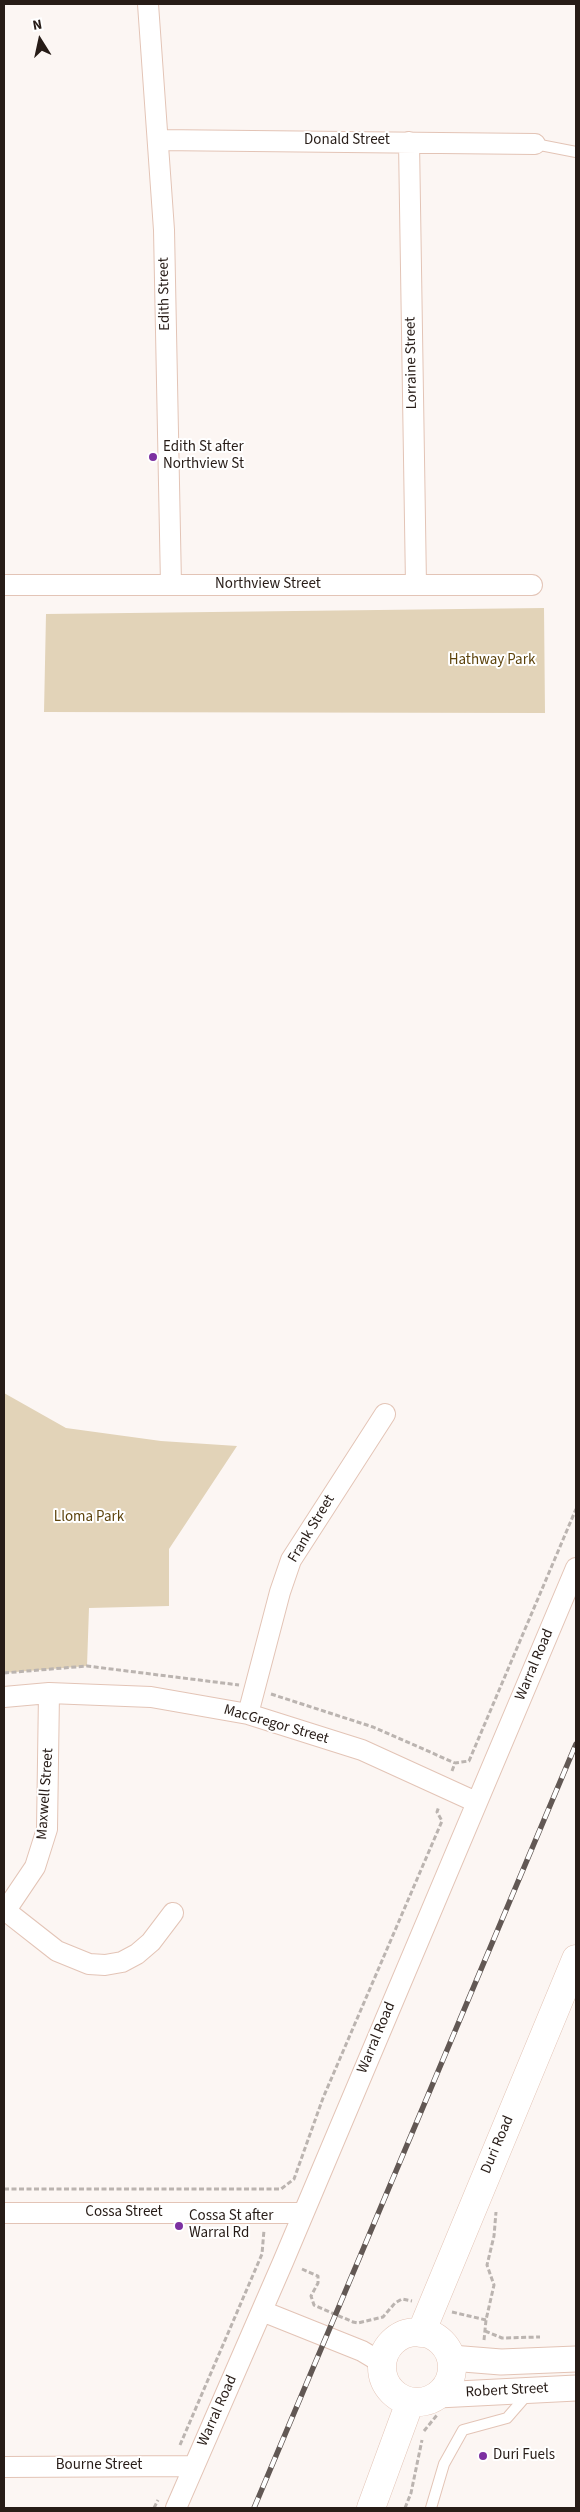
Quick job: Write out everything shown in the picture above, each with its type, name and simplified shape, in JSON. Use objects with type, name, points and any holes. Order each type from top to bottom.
[{"type":"main road","name":"Duri Road","points":[[421,2333],[576,1959]]},
{"type":"main road","points":[[421,2333],[440,2341],[451,2358],[450,2378],[440,2403],[410,2402],[392,2392],[386,2384],[382,2363],[391,2344],[400,2337],[421,2333]]},
{"type":"main road","points":[[371,2508],[410,2402]]},
{"type":"street","name":"Edith Street","points":[[148,4],[164,230],[170,585]]},
{"type":"street","name":"Donald Street","points":[[158,140],[535,144]]},
{"type":"street","name":"Lorraine Street","points":[[409,142],[416,584]]},
{"type":"street","name":"Northview Street","points":[[4,585],[532,585]]},
{"type":"street","name":"Frank Street","points":[[248,1714],[280,1592],[292,1560],[385,1414]]},
{"type":"street","name":"Warral Road","points":[[176,2508],[262,2311],[576,1568]]},
{"type":"street","name":"MacGregor Street","points":[[4,1697],[49,1693],[151,1696],[248,1714],[362,1750],[476,1802]]},
{"type":"street","name":"Maxwell Street","points":[[5,1912],[35,1867],[47,1829],[49,1693]]},
{"type":"street","points":[[5,1912],[57,1951],[89,1964],[105,1966],[122,1962],[137,1954],[151,1942],[172,1913]]},
{"type":"street","name":"Cossa Street","points":[[4,2213],[303,2212]]},
{"type":"street","points":[[262,2311],[362,2350],[382,2363]]},
{"type":"street","name":"Robert Street","points":[[451,2358],[501,2362],[576,2359]]},
{"type":"street","name":"Robert Street","points":[[440,2403],[530,2390],[576,2388]]},
{"type":"street","name":"Bourne Street","points":[[4,2466],[194,2466]]},
{"type":"lane","points":[[535,144],[576,152]]},
{"type":"lane","points":[[431,2508],[444,2464],[463,2430],[506,2418],[530,2390]]},
{"type":"path","points":[[452,1771],[456,1763],[469,1761],[576,1509]]},
{"type":"path","points":[[4,2189],[281,2189],[294,2180],[323,2098],[442,1821],[436,1812],[439,1806]]},
{"type":"path","points":[[499,2204],[487,2265],[494,2285],[484,2331],[483,2351],[501,2362]]},
{"type":"path","points":[[180,2445],[262,2254],[264,2226]]},
{"type":"path","points":[[302,2269],[318,2276],[318,2283],[312,2296],[314,2305],[353,2322],[358,2323],[383,2317],[395,2303],[402,2299],[486,2320]]},
{"type":"path","points":[[484,2331],[502,2338],[548,2337]]},
{"type":"path","points":[[405,2508],[411,2493],[424,2431],[440,2403]]},
{"type":"green space","name":"Hathway Park","points":[[544,608],[545,713],[44,712],[46,614]]},
{"type":"green space","name":"Lloma Park","points":[[4,1393],[66,1428],[161,1441],[237,1446],[169,1549],[169,1606],[89,1608],[87,1666],[4,1673]]},
{"type":"railway","points":[[254,2508],[576,1744]]},
{"type":"place","name":"Edith St after Northview St","points":[[153,457]]},
{"type":"place","name":"Cossa St after Warral Rd","points":[[179,2226]]},
{"type":"place","name":"Duri Fuels","points":[[483,2456]]}]
